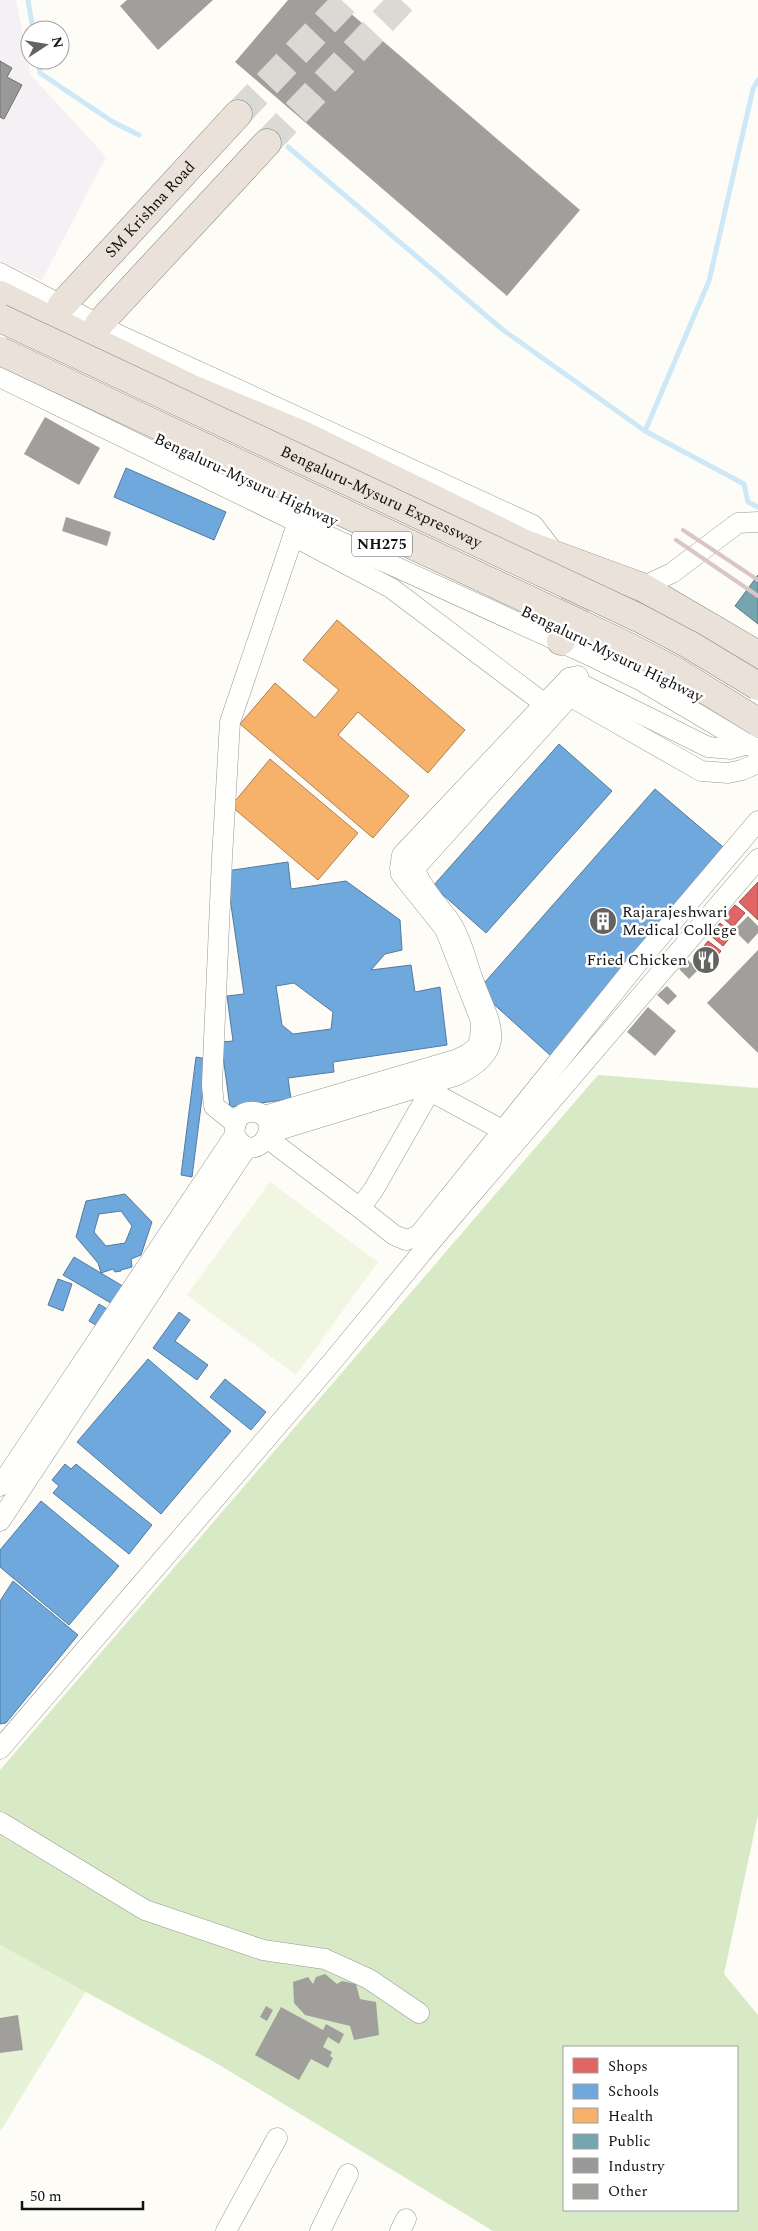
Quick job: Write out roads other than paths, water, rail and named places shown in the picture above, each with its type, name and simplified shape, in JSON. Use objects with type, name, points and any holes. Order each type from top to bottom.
[{"type":"highway","name":"SM Krishna Road","points":[[62,305],[238,114]]},
{"type":"highway","points":[[99,324],[267,143]]},
{"type":"highway","name":"Bengaluru-Mysuru Expressway","points":[[0,295],[192,388],[305,436],[524,544],[642,587],[758,655]]},
{"type":"highway","name":"Bengaluru-Mysuru Expressway","points":[[0,318],[604,601],[690,645],[758,686]]},
{"type":"highway","name":"NH275","points":[[0,351],[617,641],[675,672],[755,737]]},
{"type":"highway","name":"Bengaluru-Mysuru Highway","points":[[0,363],[563,635],[705,700],[755,737]]},
{"type":"highway","points":[[563,635],[590,568]]},
{"type":"street","points":[[0,273],[99,324],[532,525],[556,555]]},
{"type":"street","name":"NH275","points":[[0,377],[296,529],[563,635]]},
{"type":"street","points":[[642,587],[672,573],[738,523],[758,522]]},
{"type":"street","points":[[550,708],[391,588],[296,529],[230,722],[212,1085],[214,1106],[239,1135],[259,1146],[267,1129],[464,1071],[480,1060],[491,1042],[491,1024],[449,927],[405,881],[400,868],[402,855],[550,708],[569,687]]},
{"type":"street","points":[[569,687],[708,747],[731,750],[755,737]]},
{"type":"street","points":[[569,687],[701,771],[728,773],[742,770],[758,763]]},
{"type":"street","points":[[0,1521],[5,1490],[239,1135],[238,1118],[247,1112],[253,1112],[267,1129],[394,1235],[406,1240],[418,1236],[640,960],[758,821]]},
{"type":"street","points":[[0,1749],[325,1370],[434,1238],[758,858]]},
{"type":"street","points":[[434,1079],[504,1131]]},
{"type":"street","points":[[360,1208],[374,1188],[434,1079]]},
{"type":"street","points":[[0,1822],[145,1910],[263,1950],[325,1959],[369,1979],[420,2014]]},
{"type":"street","points":[[226,2231],[277,2138]]},
{"type":"street","points":[[320,2231],[348,2174]]},
{"type":"waterway","points":[[28,0],[31,20]]},
{"type":"waterway","points":[[40,70],[40,73],[113,122],[139,135]]},
{"type":"waterway","points":[[288,147],[503,330],[645,431],[709,281],[753,89],[758,80]]},
{"type":"waterway","points":[[645,431],[744,484],[748,502],[758,507]]},
{"type":"tunnel","points":[[238,114],[347,0]]},
{"type":"tunnel","points":[[267,143],[403,0]]},
{"type":"railway","points":[[683,530],[758,580]]},
{"type":"railway","points":[[676,540],[758,596]]},
{"type":"place","name":"Rajarajeshwari Medical College","points":[[603,921]]},
{"type":"place","name":"Fried Chicken","points":[[706,960]]}]
